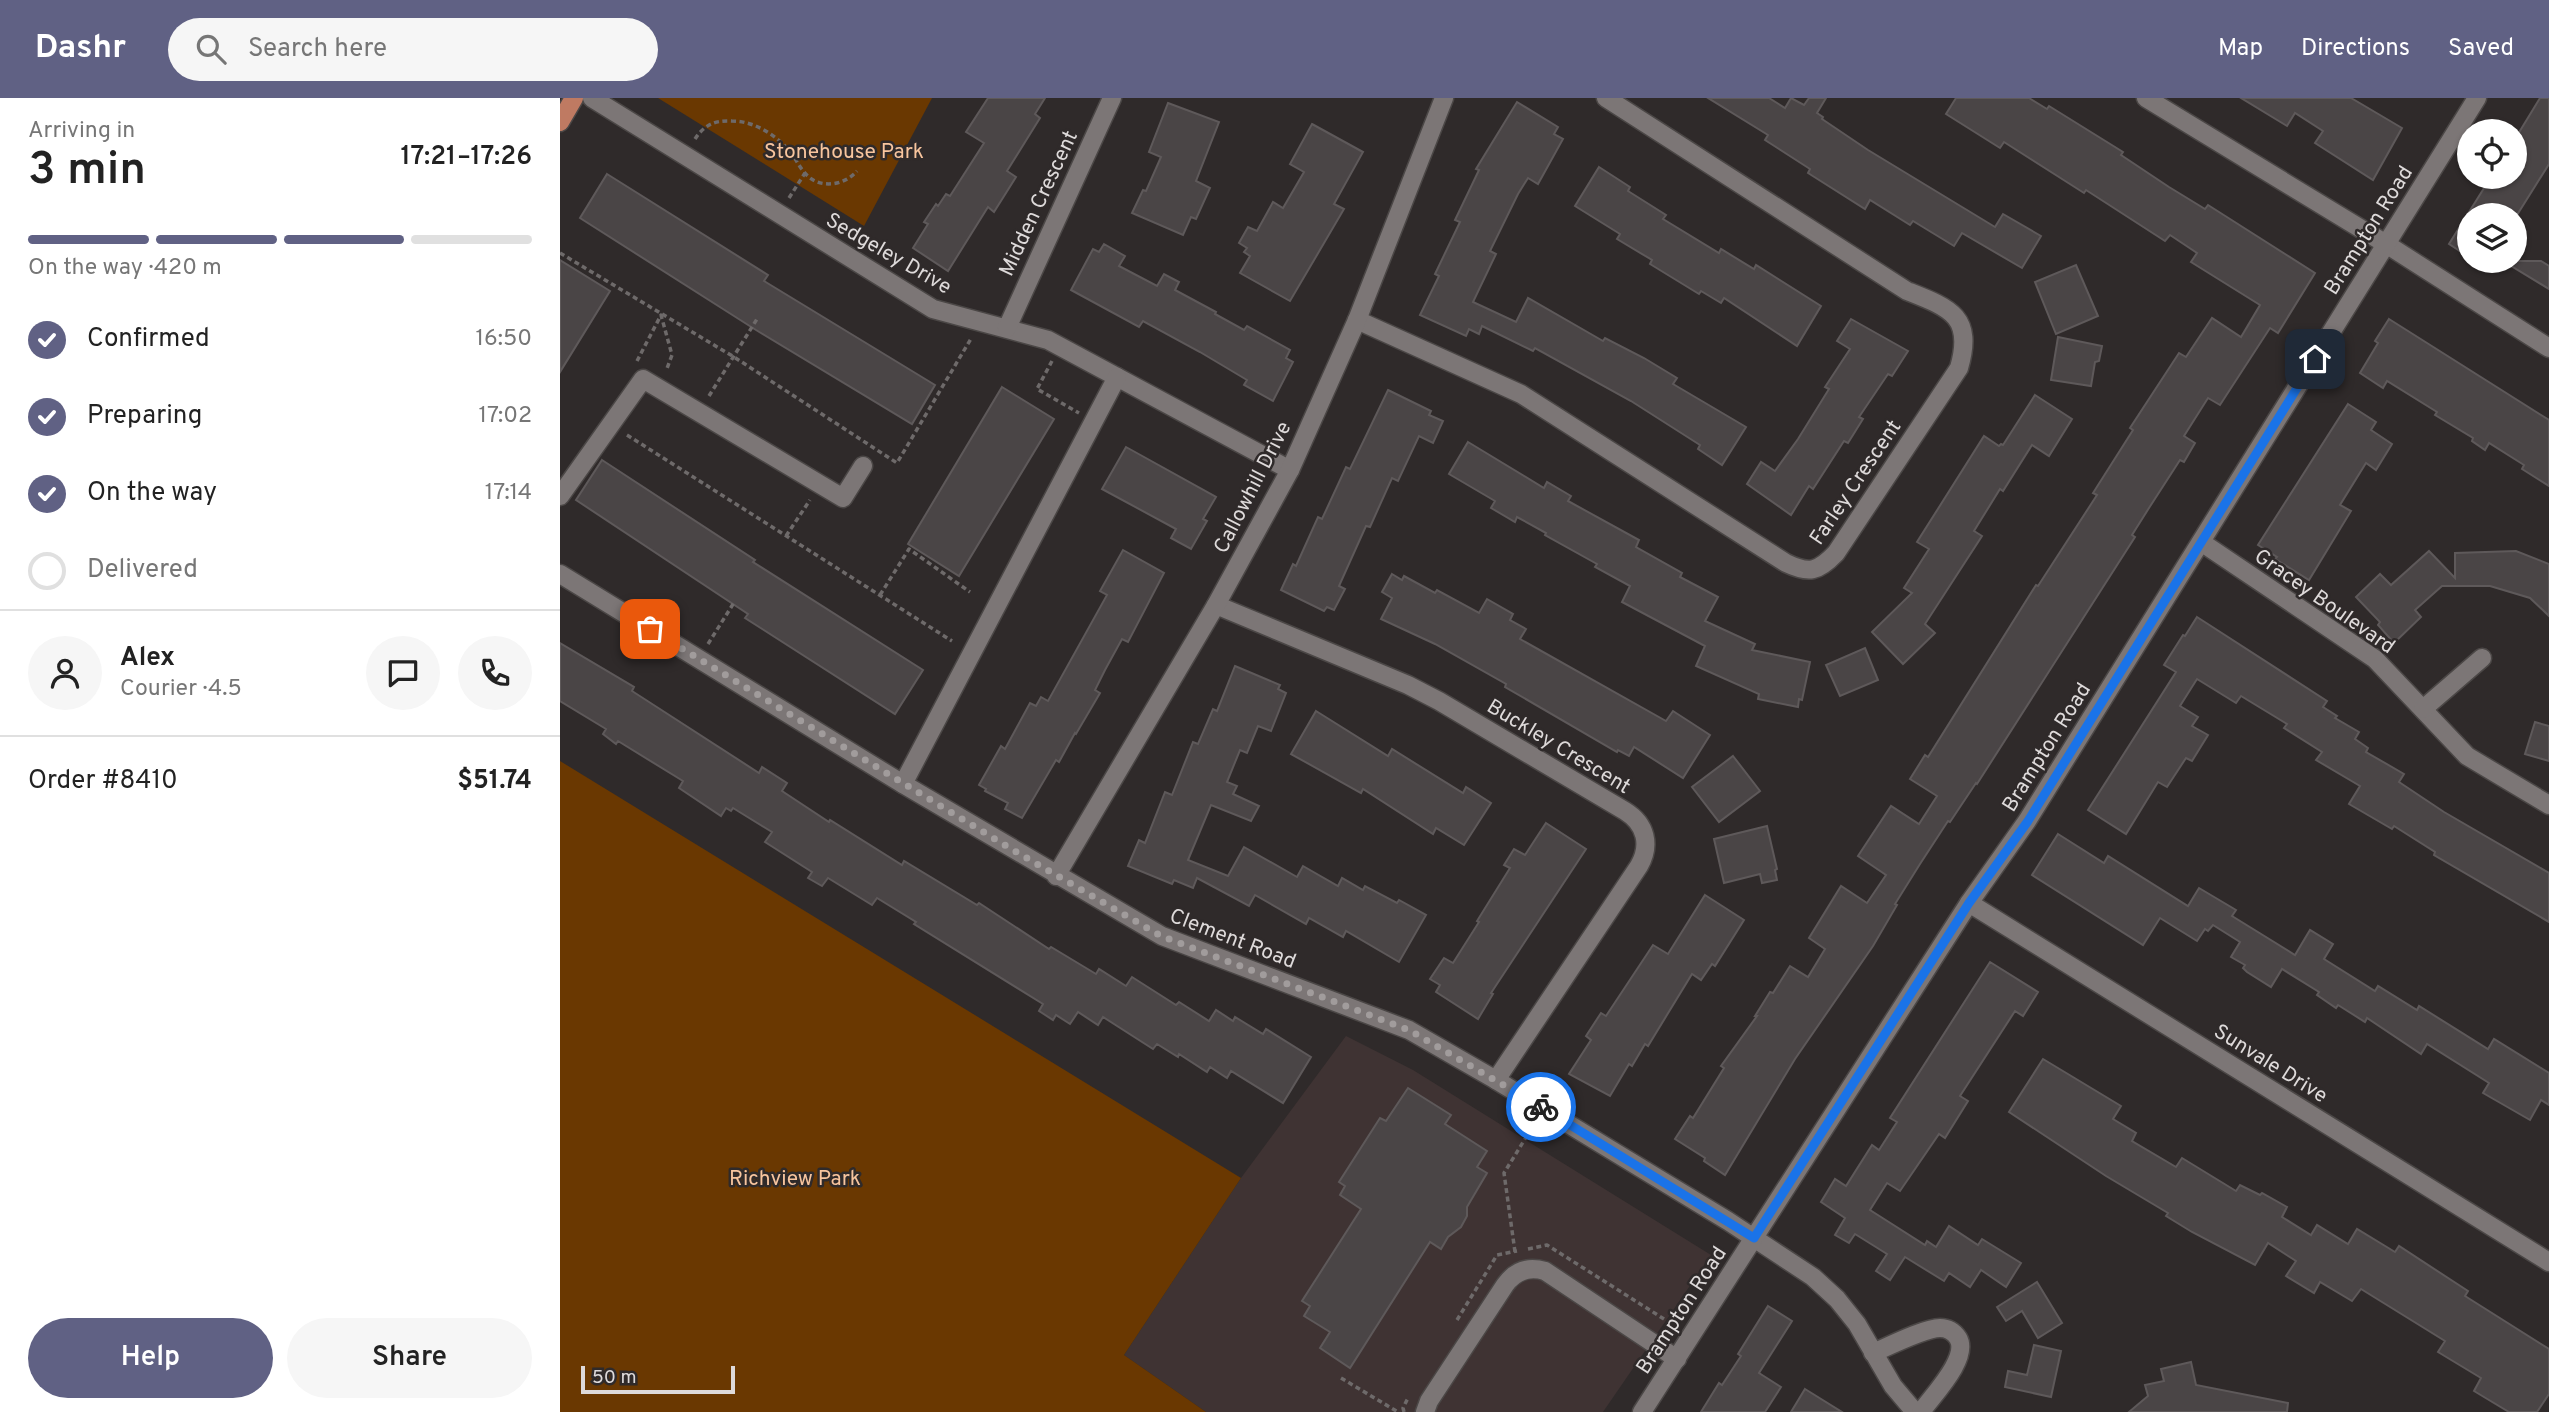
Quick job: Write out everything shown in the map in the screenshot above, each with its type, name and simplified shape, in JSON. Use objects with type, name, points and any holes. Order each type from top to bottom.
[{"type":"main road","points":[[560,122],[574,98]]},
{"type":"street","name":"Sedgeley Drive","points":[[592,98],[933,309],[1048,340],[1290,470]]},
{"type":"street","name":"Midden Crescent","points":[[1007,328],[1112,98]]},
{"type":"street","name":"Callowhill Drive","points":[[1056,876],[1216,605],[1290,470],[1357,320],[1444,98]]},
{"type":"street","name":"Farley Crescent","points":[[1357,320],[1521,394],[1786,563],[1803,571],[1826,564],[1959,368],[1966,336],[1961,323],[1944,307],[1907,291],[1606,98]]},
{"type":"street","points":[[2146,98],[2386,244],[2549,348]]},
{"type":"street","name":"Brampton Road","points":[[1642,1412],[1969,903],[2028,821],[2477,98]]},
{"type":"street","points":[[903,784],[1116,377]]},
{"type":"street","points":[[560,496],[643,379],[843,498],[863,466]]},
{"type":"street","name":"Gracey Boulevard","points":[[2202,542],[2375,659],[2467,756],[2549,805]]},
{"type":"street","name":"Clement Road","points":[[560,574],[903,784],[1161,936],[1409,1030],[1496,1080],[1754,1238],[1813,1277],[1837,1299],[1857,1324],[1893,1386],[1915,1412]]},
{"type":"street","name":"Buckley Crescent","points":[[1216,605],[1439,701],[1625,811],[1635,818],[1642,828],[1646,844],[1642,861],[1496,1080]]},
{"type":"street","points":[[2424,709],[2482,659]]},
{"type":"street","name":"Sunvale Drive","points":[[1969,903],[2549,1262]]},
{"type":"street","points":[[1425,1412],[1429,1401],[1505,1285],[1519,1272],[1530,1268],[1545,1271],[1677,1359]]},
{"type":"street","points":[[1873,1353],[1936,1328],[1948,1329],[1956,1335],[1961,1347],[1959,1359],[1921,1412]]},
{"type":"path","points":[[683,155],[707,125],[721,121],[739,121],[759,127],[784,144],[804,173],[817,181],[828,184],[844,181],[857,171]]},
{"type":"path","points":[[779,214],[804,173]]},
{"type":"path","points":[[560,253],[734,357],[897,463],[980,323]]},
{"type":"path","points":[[643,379],[636,360],[661,315]]},
{"type":"path","points":[[659,389],[672,355],[661,315]]},
{"type":"path","points":[[699,412],[757,319]]},
{"type":"path","points":[[1059,346],[1037,389],[1093,421]]},
{"type":"path","points":[[610,424],[952,641]]},
{"type":"path","points":[[786,536],[820,484]]},
{"type":"path","points":[[880,595],[909,549],[970,592]]},
{"type":"path","points":[[714,634],[735,601]]},
{"type":"path","points":[[1519,1272],[1504,1173],[1544,1109]]},
{"type":"path","points":[[1342,1378],[1398,1412]]},
{"type":"shaded area","points":[[1346,1036],[1413,1070],[1711,1255],[1603,1412],[1206,1412],[1124,1355],[1241,1178]]},
{"type":"green space","name":"Stonehouse Park","points":[[658,98],[932,98],[864,226]]},
{"type":"green space","name":"Richview Park","points":[[560,761],[1241,1178],[1124,1355],[1206,1412],[560,1412]]},
{"type":"building","points":[[988,98],[1045,98],[1035,114],[1040,118],[1007,171],[1016,177],[994,212],[988,207],[948,271],[913,248],[928,224],[924,222],[936,204],[938,206],[946,194],[950,196],[984,143],[966,132]]},
{"type":"building","points":[[1708,98],[1769,98],[1785,108],[1791,98],[1804,105],[1809,98],[1826,98],[1817,113],[1868,150],[1995,227],[2003,214],[2041,236],[2022,268],[1962,233],[1954,246],[1913,221],[1910,225],[1870,200],[1865,209],[1808,173],[1810,169],[1765,140],[1768,135]]},
{"type":"building","points":[[1956,98],[2029,98],[2047,109],[2049,106],[2123,152],[2121,155],[2169,187],[2205,209],[2208,205],[2315,273],[2278,333],[2270,328],[2220,405],[2208,398],[2184,436],[2195,443],[2184,462],[2180,460],[2149,508],[2132,535],[2135,537],[1977,784],[1950,822],[1948,821],[1920,864],[1873,946],[1795,1059],[1725,1175],[1704,1161],[1705,1158],[1675,1139],[1690,1116],[1693,1118],[1724,1068],[1721,1066],[1790,966],[1808,977],[1825,949],[1809,938],[1841,886],[1867,903],[1886,875],[1858,856],[1891,806],[1919,824],[1937,796],[1910,779],[1925,755],[1928,757],[2036,585],[2038,586],[2097,495],[2093,493],[2133,430],[2130,428],[2179,353],[2186,357],[2212,318],[2241,337],[2260,305],[2191,262],[2197,253],[2170,235],[2165,241],[2004,142],[2000,148],[1946,114]]},
{"type":"building","points":[[2241,98],[2351,98],[2402,128],[2373,180],[2315,143],[2323,131],[2295,113],[2287,126]]},
{"type":"building","points":[[2540,98],[2549,98],[2549,164],[2525,203],[2475,203],[2483,189],[2527,189],[2527,119]]},
{"type":"building","points":[[1517,102],[1558,127],[1554,134],[1563,139],[1538,184],[1528,178],[1518,194],[1490,251],[1496,254],[1473,302],[1516,322],[1528,298],[1603,341],[1605,338],[1677,378],[1673,384],[1746,427],[1722,465],[1698,449],[1700,445],[1631,401],[1535,348],[1533,351],[1482,326],[1479,334],[1469,329],[1466,336],[1420,315],[1439,276],[1435,274],[1460,222],[1455,220],[1479,170],[1476,169]]},
{"type":"building","points":[[1168,103],[1219,122],[1196,181],[1210,188],[1196,219],[1191,217],[1183,235],[1132,213],[1143,190],[1146,191],[1161,157],[1149,152]]},
{"type":"building","points":[[1312,124],[1363,152],[1334,204],[1344,209],[1290,301],[1240,273],[1250,256],[1244,252],[1247,248],[1239,243],[1248,227],[1257,231],[1273,202],[1283,208],[1304,172],[1290,164]]},
{"type":"building","points":[[1599,167],[1630,187],[1628,191],[1666,215],[1663,219],[1719,253],[1721,249],[1754,269],[1756,265],[1821,306],[1797,346],[1724,298],[1721,303],[1701,291],[1699,294],[1650,264],[1652,260],[1617,239],[1620,234],[1575,206]]},
{"type":"building","points":[[607,174],[768,275],[764,281],[935,385],[912,424],[756,330],[580,218]]},
{"type":"building","points":[[2457,231],[2457,249],[2449,244]]},
{"type":"building","points":[[1104,244],[1125,256],[1119,266],[1157,286],[1164,274],[1179,282],[1175,290],[1244,330],[1247,326],[1290,350],[1286,358],[1293,362],[1273,401],[1244,385],[1247,380],[1200,352],[1143,321],[1139,327],[1071,290],[1093,249],[1099,252]]},
{"type":"building","points":[[560,260],[610,291],[560,372]]},
{"type":"building","points":[[2527,261],[2541,261],[2549,266],[2549,289],[2523,273],[2527,273]]},
{"type":"building","points":[[2076,265],[2098,316],[2056,334],[2035,282]]},
{"type":"building","points":[[1851,319],[1908,351],[1892,376],[1888,374],[1859,417],[1863,419],[1848,443],[1844,441],[1813,489],[1809,486],[1791,515],[1747,484],[1761,462],[1775,471],[1798,439],[1829,389],[1825,387],[1850,349],[1837,341]]},
{"type":"building","points":[[2389,319],[2549,420],[2549,486],[2522,469],[2524,465],[2489,443],[2485,450],[2472,441],[2473,438],[2435,415],[2437,412],[2387,381],[2383,388],[2360,373]]},
{"type":"building","points":[[2058,337],[2102,346],[2099,361],[2095,362],[2091,386],[2051,380]]},
{"type":"building","points":[[1002,387],[1054,419],[959,576],[908,544]]},
{"type":"building","points":[[1388,390],[1431,411],[1429,415],[1443,421],[1433,443],[1419,436],[1398,481],[1392,478],[1370,527],[1366,526],[1339,586],[1345,589],[1334,610],[1327,607],[1324,611],[1281,590],[1293,564],[1296,566],[1318,517],[1322,519],[1346,467],[1350,469]]},
{"type":"building","points":[[2035,395],[2072,419],[2049,456],[2032,445],[2003,491],[2000,489],[1974,531],[1982,536],[1925,624],[1935,633],[1903,664],[1872,632],[1912,593],[1904,588],[1929,549],[1917,542],[1984,436],[1999,446],[2003,445]]},
{"type":"building","points":[[2348,404],[2376,422],[2371,430],[2392,444],[2376,470],[2366,463],[2340,505],[2351,511],[2309,580],[2258,545]]},
{"type":"building","points":[[1468,442],[1544,488],[1547,482],[1571,496],[1568,501],[1639,540],[1636,547],[1682,573],[1680,577],[1718,597],[1705,621],[1755,644],[1752,650],[1810,662],[1798,707],[1758,699],[1759,694],[1696,666],[1705,646],[1622,602],[1630,586],[1595,567],[1597,564],[1545,535],[1546,533],[1517,517],[1515,522],[1491,508],[1495,501],[1449,474]]},
{"type":"building","points":[[1126,447],[1216,497],[1203,519],[1207,521],[1191,549],[1171,538],[1176,529],[1102,489]]},
{"type":"building","points":[[602,460],[755,560],[753,562],[923,670],[895,714],[745,618],[748,614],[576,500]]},
{"type":"building","points":[[1123,550],[1164,573],[1128,642],[1122,639],[1105,670],[1095,690],[1100,693],[1022,818],[1005,809],[1008,803],[979,785],[1001,746],[1005,749],[1030,703],[1036,706],[1041,697],[1048,701],[1107,595],[1100,591]]},
{"type":"building","points":[[2429,551],[2455,578],[2455,553],[2516,551],[2549,564],[2549,616],[2530,598],[2490,586],[2442,586],[2415,610],[2421,617],[2394,643],[2378,625],[2380,622],[2356,597],[2380,574],[2391,585]]},
{"type":"building","points":[[1392,574],[1402,580],[1404,576],[1435,593],[1437,590],[1479,613],[1487,599],[1513,614],[1510,620],[1526,629],[1520,639],[1666,721],[1673,711],[1710,735],[1683,778],[1634,747],[1629,756],[1618,750],[1617,752],[1505,687],[1506,684],[1435,644],[1381,619],[1392,598],[1382,592]]},
{"type":"building","points":[[2197,617],[2327,701],[2323,707],[2337,716],[2335,718],[2359,732],[2355,739],[2368,748],[2366,752],[2404,774],[2399,782],[2444,812],[2549,873],[2549,922],[2434,855],[2435,852],[2394,826],[2392,829],[2349,804],[2360,786],[2316,760],[2322,752],[2284,728],[2287,724],[2241,696],[2236,703],[2197,679],[2180,706],[2198,717],[2192,726],[2208,735],[2192,761],[2186,758],[2167,787],[2158,782],[2126,834],[2088,810],[2176,672],[2164,665]]},
{"type":"building","points":[[560,643],[634,687],[632,691],[759,773],[762,767],[787,783],[782,791],[829,822],[830,820],[902,865],[904,861],[977,905],[979,903],[1049,949],[1051,947],[1096,974],[1099,969],[1126,986],[1132,977],[1176,1005],[1179,1002],[1209,1021],[1216,1010],[1233,1021],[1235,1017],[1263,1034],[1266,1029],[1311,1057],[1283,1103],[1231,1071],[1227,1078],[1210,1067],[1207,1072],[1157,1044],[1153,1049],[1103,1017],[1098,1025],[1078,1012],[1070,1024],[1056,1015],[1053,1020],[1039,1011],[1043,1004],[877,898],[872,905],[828,878],[822,886],[808,878],[812,872],[765,842],[772,832],[733,808],[731,811],[726,808],[721,816],[679,788],[683,781],[618,741],[616,744],[603,734],[606,729],[560,701]]},
{"type":"building","points":[[1865,648],[1878,680],[1840,696],[1826,665]]},
{"type":"building","points":[[1235,666],[1280,685],[1278,689],[1286,693],[1271,731],[1258,726],[1247,753],[1240,750],[1227,782],[1237,786],[1233,794],[1259,806],[1251,821],[1211,805],[1188,860],[1228,876],[1244,847],[1297,877],[1303,866],[1338,886],[1342,878],[1363,890],[1365,886],[1397,903],[1399,900],[1426,915],[1399,962],[1346,931],[1343,937],[1309,918],[1306,924],[1255,895],[1249,906],[1197,878],[1193,888],[1174,880],[1172,884],[1128,866],[1139,840],[1145,843],[1165,792],[1172,795],[1193,742],[1198,744],[1213,709],[1217,711]]},
{"type":"building","points":[[1316,711],[1388,756],[1392,749],[1463,793],[1466,787],[1491,803],[1464,845],[1436,828],[1433,834],[1363,789],[1361,793],[1291,754]]},
{"type":"building","points":[[2535,722],[2549,726],[2549,761],[2525,754]]},
{"type":"building","points":[[1733,756],[1760,791],[1719,822],[1692,787]]},
{"type":"building","points":[[1546,823],[1586,849],[1491,993],[1493,994],[1478,1019],[1436,992],[1440,985],[1430,979],[1444,958],[1453,963],[1510,868],[1504,865],[1514,849],[1525,855]]},
{"type":"building","points":[[1767,826],[1777,880],[1762,883],[1760,874],[1724,883],[1714,839]]},
{"type":"building","points":[[2058,834],[2104,863],[2108,856],[2188,906],[2199,888],[2236,910],[2232,916],[2295,955],[2310,930],[2333,944],[2324,959],[2375,991],[2378,986],[2417,1010],[2419,1006],[2488,1049],[2494,1039],[2549,1073],[2549,1105],[2541,1100],[2530,1120],[2483,1093],[2489,1083],[2427,1044],[2421,1054],[2367,1018],[2365,1022],[2338,1005],[2336,1008],[2317,995],[2319,992],[2282,969],[2271,987],[2247,972],[2243,968],[2245,965],[2231,957],[2240,942],[2213,925],[2208,931],[2205,929],[2197,941],[2160,918],[2143,945],[2032,875]]},
{"type":"building","points":[[1705,895],[1744,920],[1715,966],[1712,964],[1701,980],[1692,974],[1648,1046],[1645,1044],[1632,1066],[1629,1064],[1610,1096],[1569,1074],[1591,1040],[1586,1036],[1601,1013],[1606,1016],[1653,945],[1668,954]]},
{"type":"building","points":[[1990,962],[2038,992],[2023,1016],[2015,1011],[1960,1096],[1968,1101],[1945,1138],[1939,1134],[1900,1191],[1887,1183],[1870,1210],[1925,1245],[1927,1241],[1936,1247],[1949,1226],[1978,1245],[1982,1239],[2021,1263],[2006,1287],[1981,1270],[1970,1287],[1949,1273],[1944,1281],[1905,1257],[1890,1280],[1876,1271],[1887,1254],[1855,1234],[1849,1243],[1835,1235],[1845,1218],[1821,1202],[1835,1179],[1846,1186],[1872,1145],[1879,1150],[1897,1122],[1890,1118]]},
{"type":"building","points":[[2043,1059],[2121,1106],[2113,1119],[2136,1133],[2132,1141],[2176,1167],[2182,1158],[2236,1191],[2240,1185],[2260,1195],[2262,1193],[2287,1207],[2282,1217],[2311,1235],[2317,1225],[2348,1244],[2357,1229],[2395,1252],[2399,1246],[2468,1291],[2465,1296],[2549,1349],[2549,1394],[2537,1412],[2509,1412],[2474,1391],[2481,1378],[2438,1352],[2445,1341],[2361,1289],[2352,1301],[2320,1282],[2314,1293],[2286,1276],[2296,1261],[2268,1243],[2255,1265],[2166,1216],[2168,1213],[2009,1112]]},
{"type":"building","points":[[1408,1088],[1451,1115],[1445,1124],[1487,1151],[1477,1167],[1487,1173],[1467,1207],[1467,1216],[1461,1227],[1448,1237],[1441,1249],[1430,1242],[1350,1368],[1320,1348],[1330,1332],[1304,1316],[1310,1306],[1302,1301],[1361,1209],[1340,1195],[1345,1186],[1339,1182],[1380,1118],[1386,1121]]},
{"type":"building","points":[[2037,1282],[2062,1323],[2038,1338],[2022,1311],[2006,1321],[1997,1307]]},
{"type":"building","points":[[1768,1306],[1792,1321],[1759,1373],[1781,1387],[1765,1412],[1701,1412],[1719,1383],[1722,1385],[1741,1356],[1738,1354]]},
{"type":"building","points":[[2034,1345],[2061,1351],[2051,1397],[2005,1387],[2008,1371],[2027,1375]]},
{"type":"building","points":[[2191,1362],[2196,1385],[2288,1403],[2287,1412],[2129,1412],[2148,1396],[2145,1385],[2164,1381],[2161,1369]]},
{"type":"building","points":[[1805,1389],[1842,1412],[1791,1412]]},
{"type":"way so far","points":[[650,629],[1056,876],[1161,936],[1409,1030],[1541,1107]]},
{"type":"route","points":[[1541,1107],[1754,1238],[1969,903],[2028,821],[2315,359]]}]
